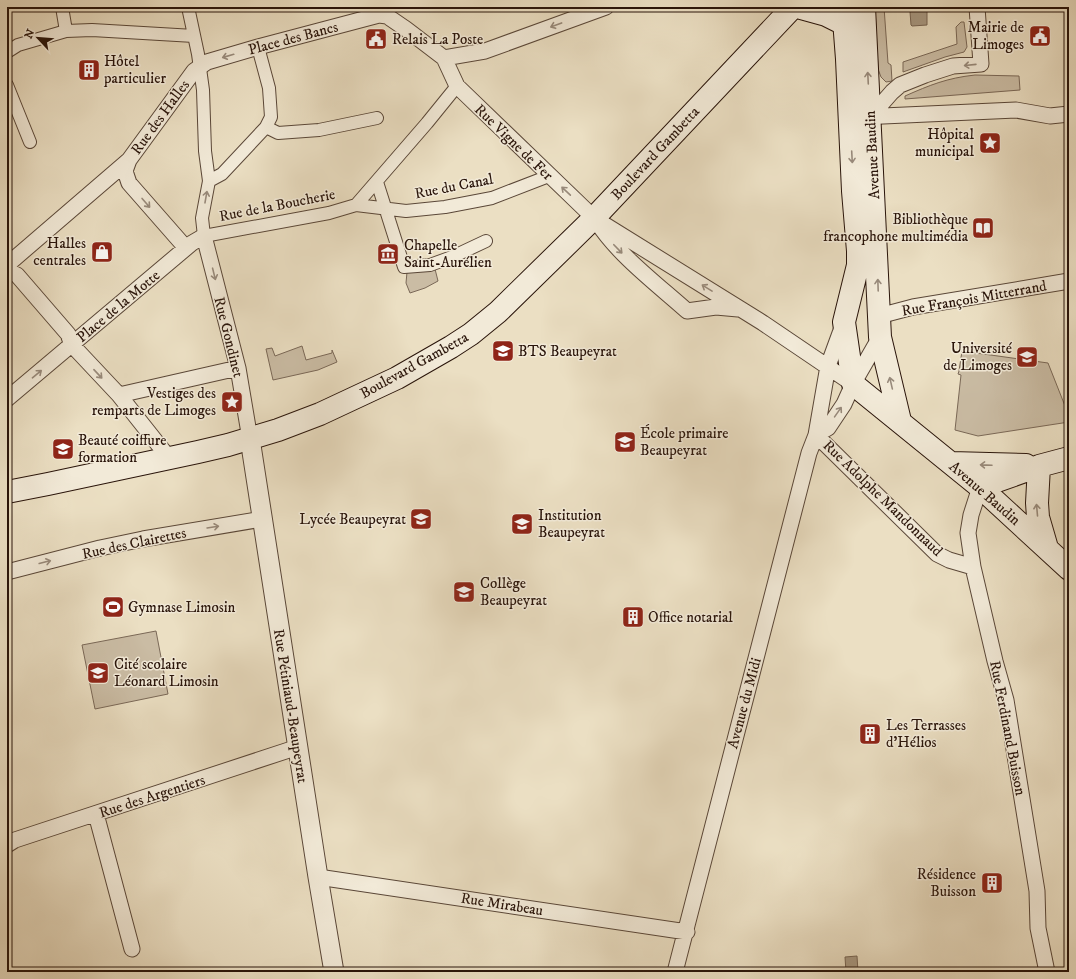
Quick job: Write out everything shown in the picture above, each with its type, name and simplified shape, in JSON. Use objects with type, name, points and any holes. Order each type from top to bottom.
[{"type":"main road","name":"Boulevard Gambetta","points":[[7,492],[228,445],[278,430],[320,414],[398,378],[451,347],[471,334],[498,312],[594,218],[793,7]]},
{"type":"main road","points":[[797,7],[826,15],[844,15]]},
{"type":"main road","name":"Avenue Baudin","points":[[864,7],[860,117],[858,265],[844,322],[853,384],[980,487],[1069,568]]},
{"type":"main road","name":"Avenue Baudin","points":[[844,15],[860,117],[880,337],[900,421]]},
{"type":"main road","points":[[980,487],[1039,466],[1069,458]]},
{"type":"main road","points":[[951,463],[1039,466]]},
{"type":"main road","points":[[1039,466],[1037,504],[1038,517],[1047,548]]},
{"type":"street","points":[[62,7],[66,31]]},
{"type":"street","points":[[188,7],[200,66],[203,90],[205,151],[209,181],[202,218],[204,236]]},
{"type":"street","points":[[383,12],[444,58],[485,51],[606,7]]},
{"type":"street","points":[[860,117],[900,85],[953,66],[980,64],[977,7]]},
{"type":"street","name":"Place des Bancs","points":[[200,66],[207,62],[379,15],[383,12]]},
{"type":"street","points":[[7,52],[18,45],[66,31],[92,30],[194,36]]},
{"type":"street","points":[[209,181],[222,174],[266,127],[270,117],[269,88],[258,47]]},
{"type":"street","name":"Rue Vigne de Fer","points":[[444,58],[457,86],[594,218]]},
{"type":"street","name":"Rue des Halles","points":[[127,165],[194,71],[200,66]]},
{"type":"street","points":[[7,85],[30,142]]},
{"type":"street","points":[[356,205],[457,86]]},
{"type":"street","points":[[860,117],[1022,108],[1050,116],[1069,114]]},
{"type":"street","points":[[266,127],[278,133],[319,130],[377,118]]},
{"type":"street","points":[[127,165],[129,183],[186,248]]},
{"type":"street","points":[[7,265],[127,165]]},
{"type":"street","name":"Rue du Canal","points":[[356,205],[406,211],[445,207],[492,198],[549,176]]},
{"type":"street","points":[[377,182],[404,267],[430,265],[486,242]]},
{"type":"street","name":"Rue de la Boucherie","points":[[204,236],[329,213],[356,205]]},
{"type":"street","points":[[594,218],[605,235],[622,253],[687,311],[716,307],[740,309]]},
{"type":"street","points":[[594,218],[740,309],[853,384]]},
{"type":"street","name":"Place de la Motte","points":[[7,270],[17,275],[68,334],[72,345],[186,248],[204,236]]},
{"type":"street","name":"Rue Gondinet","points":[[204,236],[238,368],[250,439]]},
{"type":"street","name":"Rue François Mitterrand","points":[[879,316],[913,307],[1069,281]]},
{"type":"street","name":"Avenue Baudin","points":[[828,366],[844,322]]},
{"type":"street","points":[[816,435],[828,428],[844,404],[853,384],[880,337]]},
{"type":"street","points":[[7,399],[72,345],[119,395],[169,458]]},
{"type":"street","name":"Avenue du Midi","points":[[676,972],[803,476],[809,453],[816,435],[828,366]]},
{"type":"street","points":[[119,395],[238,368]]},
{"type":"street","name":"Rue Adolphe Mandonnaud","points":[[816,435],[937,554],[949,560],[973,567]]},
{"type":"street","name":"Rue Pétiniaud-Beaupeyrat","points":[[250,439],[334,972]]},
{"type":"street","name":"Rue Ferdinand Buisson","points":[[980,487],[971,515],[968,533],[973,567],[995,661],[1006,700],[1037,891],[1038,928],[1046,972]]},
{"type":"street","name":"Rue des Clairettes","points":[[7,572],[100,548],[143,539],[262,519]]},
{"type":"street","name":"Rue des Argentiers","points":[[7,845],[14,840],[298,747]]},
{"type":"street","points":[[96,814],[132,949]]},
{"type":"street","name":"Rue Mirabeau","points":[[318,877],[686,932]]},
{"type":"shaded area","points":[[875,7],[884,7],[888,63],[891,65],[892,81],[886,82],[881,77],[878,69]]},
{"type":"shaded area","points":[[925,9],[927,11],[927,25],[912,26],[910,12],[913,10]]},
{"type":"shaded area","points":[[961,22],[964,22],[967,47],[964,52],[903,72],[903,62],[957,44],[956,27]]},
{"type":"shaded area","points":[[975,75],[1019,76],[1020,90],[905,99],[905,96],[939,82]]},
{"type":"shaded area","points":[[435,269],[438,281],[425,288],[410,293],[406,283],[407,272]]},
{"type":"shaded area","points":[[302,346],[306,360],[332,353],[332,350],[337,362],[318,370],[273,380],[266,349],[272,348],[275,356]]},
{"type":"shaded area","points":[[962,351],[1048,363],[1069,416],[1069,422],[978,436],[955,430],[961,375],[958,374]]},
{"type":"shaded area","points":[[156,631],[168,694],[95,709],[82,645]]},
{"type":"shaded area","points":[[857,956],[858,972],[846,972],[845,957]]},
{"type":"place","name":"Mairie de Limoges","points":[[1040,36]]},
{"type":"place","name":"Relais La Poste","points":[[376,39]]},
{"type":"place","name":"Hôtel particulier","points":[[89,70]]},
{"type":"place","name":"Hôpital municipal","points":[[990,143]]},
{"type":"place","name":"Bibliothèque francophone multimédia","points":[[983,228]]},
{"type":"place","name":"Halles centrales","points":[[102,252]]},
{"type":"place","name":"Chapelle Saint-Aurélien","points":[[388,254]]},
{"type":"place","name":"BTS Beaupeyrat","points":[[503,351]]},
{"type":"place","name":"Université de Limoges","points":[[1027,357]]},
{"type":"place","name":"Vestiges des remparts de Limoges","points":[[232,402]]},
{"type":"place","name":"École primaire Beaupeyrat","points":[[625,442]]},
{"type":"place","name":"Beauté coiffure formation","points":[[63,449]]},
{"type":"place","name":"Lycée Beaupeyrat","points":[[421,519]]},
{"type":"place","name":"Institution Beaupeyrat","points":[[522,524]]},
{"type":"place","name":"Collège Beaupeyrat","points":[[464,592]]},
{"type":"place","name":"Gymnase Limosin","points":[[113,607]]},
{"type":"place","name":"Office notarial","points":[[633,617]]},
{"type":"place","name":"Cité scolaire Léonard Limosin","points":[[98,673]]},
{"type":"place","name":"Les Terrasses d'Hélios","points":[[870,734]]},
{"type":"place","name":"Résidence Buisson","points":[[992,883]]}]
